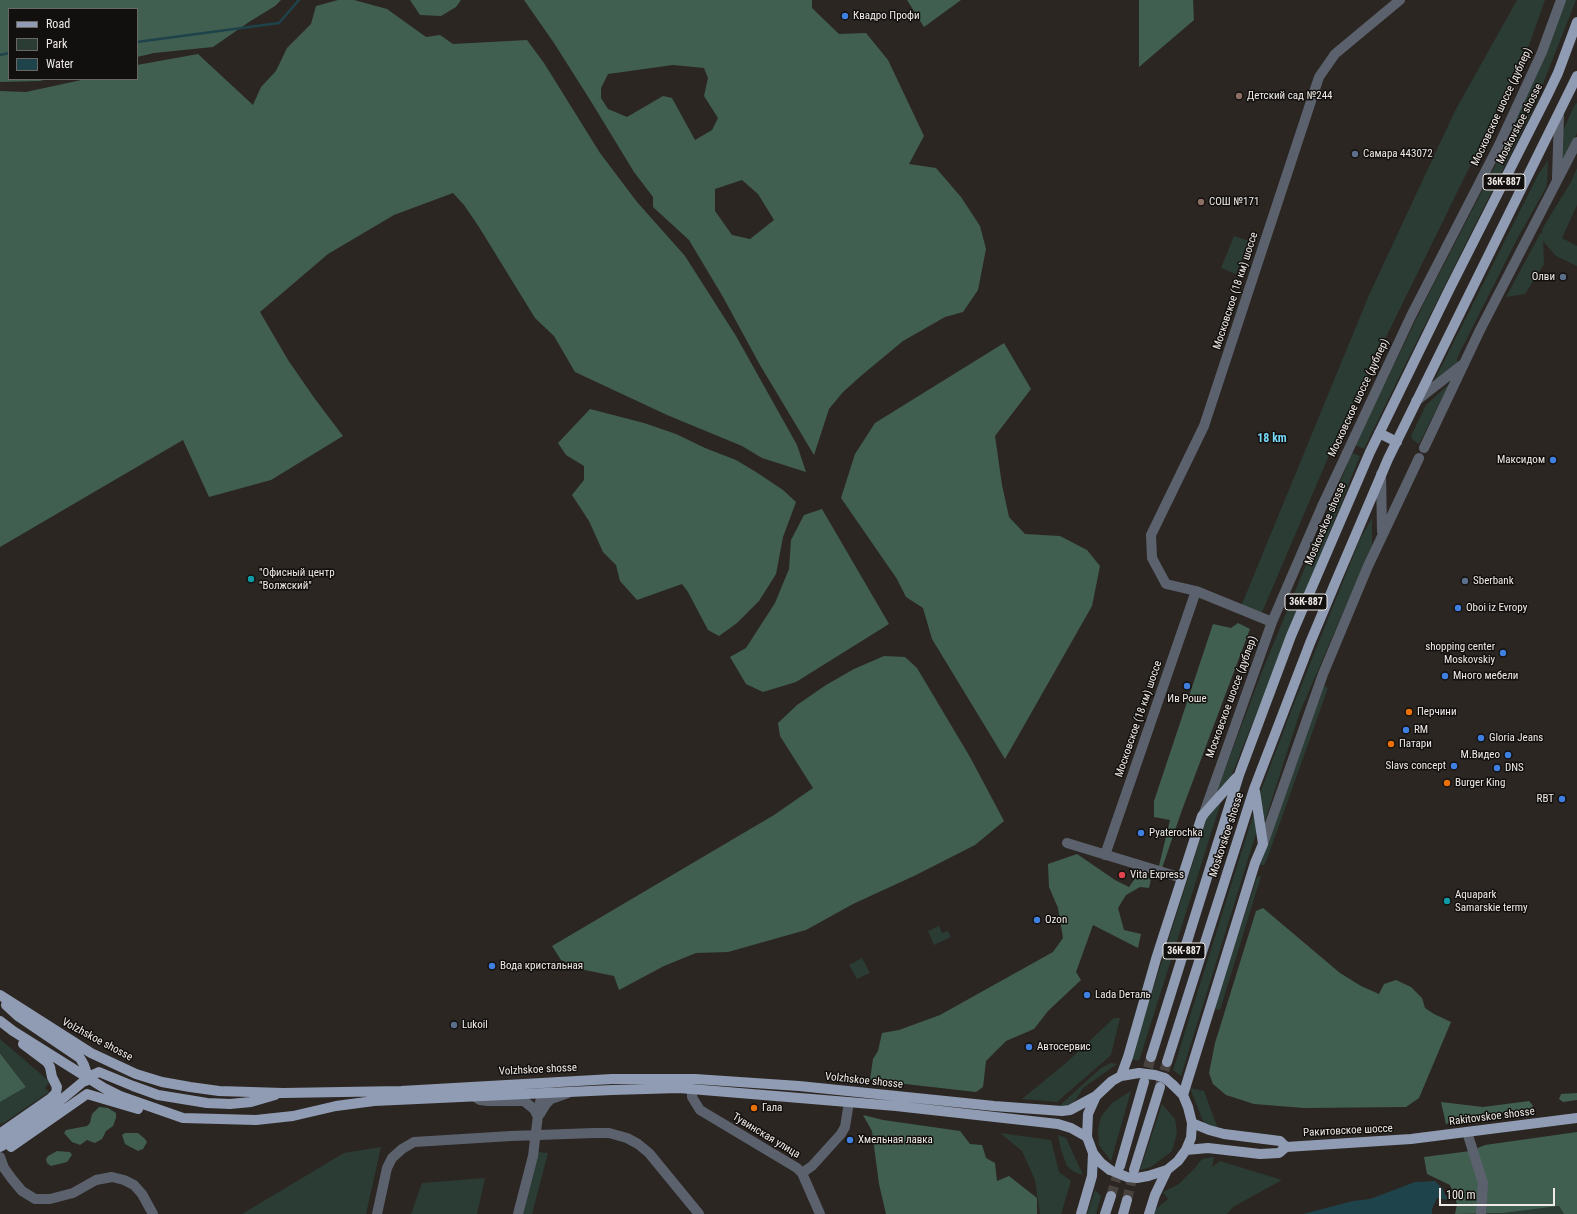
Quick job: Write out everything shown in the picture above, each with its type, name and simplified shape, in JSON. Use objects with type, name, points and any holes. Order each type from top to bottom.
[{"type":"main road","name":"Moskovskoe shosse","points":[[1151,1057],[1239,775],[1292,636],[1379,433],[1558,73],[1577,22]]},
{"type":"main road","points":[[1558,73],[1577,80]]},
{"type":"main road","name":"Moskovskoe shosse","points":[[1167,1062],[1254,789],[1310,644],[1381,474],[1396,442],[1577,80]]},
{"type":"main road","points":[[1379,433],[1396,442]]},
{"type":"main road","points":[[1121,1076],[1128,1058],[1156,959],[1202,816],[1239,775]]},
{"type":"main road","points":[[1182,1095],[1255,863],[1263,844],[1254,789]]},
{"type":"main road","name":"Volzhskoe shosse","points":[[0,996],[91,1053],[136,1074],[162,1082],[190,1088],[219,1091],[283,1093],[401,1091],[588,1080],[695,1079],[734,1081],[1058,1111],[1070,1110],[1096,1096]]},
{"type":"main road","points":[[0,999],[18,1016],[80,1058],[84,1065],[86,1078],[86,1084],[82,1090],[37,1124],[0,1147]]},
{"type":"main road","name":"Volzhskoe shosse","points":[[0,1021],[86,1078],[120,1096],[183,1118],[256,1120],[293,1116],[336,1106],[367,1102],[542,1093],[692,1089],[904,1106],[1058,1124],[1087,1136]]},
{"type":"main road","points":[[0,1134],[51,1098],[56,1093],[57,1087],[47,1062],[27,1048],[18,1039],[13,1031]]},
{"type":"main road","points":[[0,1139],[20,1130],[86,1078],[99,1072],[133,1086],[158,1094],[207,1103],[230,1104],[251,1102],[283,1093]]},
{"type":"main road","points":[[1139,1073],[1165,1078],[1182,1095],[1188,1107],[1192,1123],[1191,1138],[1186,1150],[1178,1161],[1167,1170],[1148,1176],[1127,1177],[1110,1170],[1101,1163],[1093,1153],[1087,1136],[1088,1114],[1096,1096],[1112,1081],[1121,1076],[1139,1073]]},
{"type":"main road","points":[[1120,1166],[1144,1082]]},
{"type":"main road","points":[[523,1083],[526,1088],[524,1094]]},
{"type":"main road","points":[[1134,1170],[1160,1087]]},
{"type":"main road","points":[[82,1090],[89,1088],[124,1101],[183,1118]]},
{"type":"main road","points":[[0,1152],[5,1151],[87,1094],[162,1115],[183,1118]]},
{"type":"main road","name":"Rakitovskoe shosse","points":[[1286,1147],[1411,1140],[1577,1118]]},
{"type":"main road","points":[[1186,1150],[1208,1148],[1260,1154],[1279,1153],[1286,1147],[1280,1141],[1224,1134],[1192,1123]]},
{"type":"main road","points":[[1081,1214],[1092,1176],[1093,1153]]},
{"type":"main road","points":[[1149,1214],[1155,1195],[1167,1170]]},
{"type":"main road","points":[[1105,1214],[1111,1196]]},
{"type":"main road","points":[[1123,1214],[1127,1200]]},
{"type":"street","name":"Московское (18 км) шоссе","points":[[1272,622],[1196,591],[1166,584],[1152,558],[1151,534],[1204,426],[1319,77],[1335,54],[1400,0]]},
{"type":"street","name":"Московское шоссе (дублер)","points":[[1202,816],[1272,622],[1357,429],[1411,316],[1498,145],[1542,52],[1561,0]]},
{"type":"street","points":[[1557,180],[1558,116]]},
{"type":"street","points":[[1424,448],[1498,293],[1577,142]]},
{"type":"street","points":[[1416,402],[1463,364]]},
{"type":"street","points":[[1263,844],[1322,674],[1382,536],[1419,458]]},
{"type":"street","points":[[1381,474],[1382,536]]},
{"type":"street","name":"Московское (18 км) шоссе","points":[[1105,855],[1196,591]]},
{"type":"street","points":[[1067,843],[1182,878]]},
{"type":"street","points":[[518,1214],[533,1156],[542,1093],[545,1089],[551,1086],[571,1085],[588,1080]]},
{"type":"street","name":"Тувинская улица","points":[[692,1089],[692,1098],[700,1110],[797,1168],[802,1173],[820,1214]]},
{"type":"street","points":[[538,1117],[551,1099],[572,1092]]},
{"type":"street","points":[[475,1097],[480,1100],[488,1101],[524,1101],[534,1109],[538,1117]]},
{"type":"street","points":[[802,1173],[812,1166],[841,1134],[845,1127],[850,1102]]},
{"type":"street","points":[[1467,1132],[1483,1183],[1481,1214]]},
{"type":"street","points":[[377,1214],[387,1168],[392,1158],[402,1149],[414,1142],[536,1134],[609,1133],[627,1138],[638,1144],[649,1153],[699,1214]]},
{"type":"street","points":[[0,1157],[4,1168],[12,1179],[22,1191],[35,1199],[50,1199],[73,1193],[96,1180],[112,1177],[124,1180],[134,1185],[142,1194],[153,1214]]},
{"type":"green space","points":[[0,0],[281,0],[275,6],[213,47],[154,53],[138,57],[138,8],[8,8],[8,80],[44,80],[0,82]]},
{"type":"green space","points":[[338,0],[354,0],[387,9],[426,37],[440,35],[453,44],[527,40],[544,63],[600,153],[637,202],[685,256],[736,336],[797,445],[806,472],[762,458],[742,446],[667,415],[575,372],[554,336],[535,318],[479,227],[464,205],[453,193],[394,215],[328,254],[260,312],[288,360],[343,436],[271,480],[209,497],[183,440],[0,547],[0,91],[26,92],[81,80],[138,80],[138,65],[198,54],[253,105],[261,87],[276,71],[287,48],[311,24],[316,6]]},
{"type":"green space","points":[[410,0],[461,0],[456,7],[441,16],[420,15]]},
{"type":"green space","points":[[524,0],[812,0],[812,8],[839,34],[866,33],[888,60],[924,136],[909,164],[936,168],[961,197],[980,226],[986,249],[978,290],[963,312],[945,317],[903,341],[843,392],[829,409],[814,455],[760,365],[723,297],[689,240],[653,207],[653,197],[634,172],[554,43]],"holes":[[[673,65],[704,68],[708,78],[704,96],[718,118],[712,130],[695,140],[672,98],[663,96],[627,117],[608,109],[601,98],[601,88],[608,74]],[[742,180],[758,194],[774,220],[750,239],[732,235],[715,211],[715,189]]]},
{"type":"green space","points":[[907,0],[961,0],[924,27]]},
{"type":"green space","points":[[1139,0],[1193,0],[1194,20],[1139,67]]},
{"type":"green space","points":[[1517,0],[1545,0],[1528,48],[1336,439],[1260,617],[1240,609],[1369,295],[1455,111]]},
{"type":"green space","points":[[1564,0],[1576,0],[1533,109],[1364,449],[1355,445],[1425,301],[1495,166]]},
{"type":"green space","points":[[1577,103],[1577,133],[1559,169],[1562,133],[1574,106]]},
{"type":"green space","points":[[1548,160],[1547,186],[1516,241],[1457,358],[1457,364],[1434,381],[1538,175]]},
{"type":"green space","points":[[1577,168],[1577,205],[1562,238],[1577,246],[1577,266],[1556,256],[1543,241],[1544,264],[1525,294],[1506,297],[1541,232],[1543,235],[1542,229],[1571,182]]},
{"type":"green space","points":[[1234,236],[1249,241],[1236,274],[1221,268]]},
{"type":"green space","points":[[1004,343],[1031,389],[995,436],[1002,485],[1009,517],[1025,534],[1060,536],[1087,550],[1100,566],[1092,606],[1005,759],[932,639],[923,608],[906,597],[897,579],[841,498],[855,454],[875,423]]},
{"type":"green space","points":[[1449,384],[1419,444],[1413,440],[1411,436],[1426,405]]},
{"type":"green space","points":[[590,409],[644,423],[676,434],[705,448],[736,460],[783,490],[796,502],[783,537],[776,574],[759,601],[737,623],[719,636],[708,630],[688,592],[682,584],[637,600],[620,581],[616,565],[603,552],[589,521],[572,495],[584,480],[584,466],[566,455],[558,443]]},
{"type":"green space","points":[[1352,453],[1360,456],[1230,779],[1208,805],[1227,764],[1261,674]]},
{"type":"green space","points":[[822,509],[889,624],[796,682],[763,692],[746,684],[730,657],[746,648],[775,603],[789,569],[791,540],[804,515]]},
{"type":"green space","points":[[1372,518],[1372,545],[1300,712],[1263,827],[1260,793],[1360,539]]},
{"type":"green space","points":[[1238,623],[1250,629],[1182,810],[1161,871],[1158,870],[1170,820],[1154,817],[1154,801],[1213,624],[1231,628]]},
{"type":"green space","points":[[884,656],[905,657],[917,668],[970,757],[1004,821],[975,845],[916,875],[853,904],[806,930],[728,952],[696,953],[664,966],[619,990],[614,976],[585,970],[561,960],[552,946],[774,815],[813,788],[780,736],[778,723],[797,705],[826,685],[854,669]]},
{"type":"green space","points":[[1324,686],[1328,688],[1267,859],[1264,865],[1260,865]]},
{"type":"green space","points":[[1221,802],[1139,1061],[1131,1059],[1207,818]]},
{"type":"green space","points":[[1255,809],[1258,827],[1181,1076],[1173,1070]]},
{"type":"green space","points":[[1077,854],[1115,880],[1129,887],[1139,873],[1151,879],[1149,888],[1140,887],[1126,895],[1118,908],[1124,930],[1141,934],[1138,948],[1093,925],[1076,972],[1081,980],[1048,1011],[1034,1029],[1006,1041],[986,1061],[983,1087],[976,1092],[870,1080],[873,1059],[878,1051],[882,1033],[899,1030],[940,1015],[1053,952],[1063,938],[1058,908],[1049,887],[1048,864]]},
{"type":"green space","points":[[1261,876],[1220,1010],[1214,1009],[1257,877]]},
{"type":"green space","points":[[1263,908],[1340,973],[1361,986],[1379,994],[1384,984],[1396,980],[1411,987],[1422,998],[1425,1008],[1451,1022],[1419,1098],[1406,1107],[1304,1108],[1254,1104],[1226,1095],[1213,1084],[1209,1073],[1215,1043],[1256,911]]},
{"type":"green space","points":[[939,926],[942,933],[948,931],[951,937],[934,945],[928,931]]},
{"type":"green space","points":[[862,958],[870,973],[857,979],[849,965]]},
{"type":"green space","points":[[1114,1018],[1120,1018],[1111,1055],[1057,1102],[1022,1099],[1067,1062]]},
{"type":"green space","points":[[0,1039],[50,1082],[45,1088],[49,1092],[0,1124],[0,1102],[26,1087],[0,1052]]},
{"type":"green space","points":[[0,1053],[26,1087],[0,1102]]},
{"type":"green space","points":[[1111,1063],[1117,1064],[1083,1088],[1077,1098],[1065,1111],[1058,1107],[1101,1068]]},
{"type":"green space","points":[[1190,1088],[1204,1091],[1218,1129],[1206,1129]]},
{"type":"green space","points":[[1131,1091],[1111,1161],[1099,1145],[1098,1130],[1101,1117],[1112,1103]]},
{"type":"green space","points":[[1577,1093],[1577,1100],[1563,1102],[1559,1099],[1561,1094]]},
{"type":"green space","points":[[1529,1101],[1533,1106],[1529,1110],[1475,1115],[1446,1124],[1441,1102],[1483,1107]]},
{"type":"green space","points":[[1162,1104],[1175,1119],[1177,1133],[1172,1151],[1151,1167],[1140,1170]]},
{"type":"green space","points":[[99,1107],[108,1108],[116,1113],[113,1126],[106,1131],[102,1139],[95,1143],[87,1140],[80,1145],[72,1142],[64,1133],[66,1130],[87,1126],[90,1123],[92,1114]]},
{"type":"green space","points":[[863,1115],[883,1120],[960,1131],[970,1144],[982,1145],[986,1158],[995,1163],[997,1181],[1009,1176],[1037,1198],[1037,1214],[886,1214],[879,1184],[872,1131]]},
{"type":"green space","points":[[1577,1132],[1577,1214],[1564,1214],[1559,1206],[1503,1213],[1455,1214],[1457,1204],[1450,1185],[1427,1174],[1424,1157],[1470,1151],[1485,1145]]},
{"type":"green space","points":[[125,1133],[138,1133],[145,1139],[147,1142],[143,1149],[138,1151],[125,1144],[122,1135]]},
{"type":"green space","points":[[1000,1133],[1051,1140],[1059,1172],[1071,1181],[1061,1214],[1040,1214],[1035,1180],[1022,1151]]},
{"type":"green space","points":[[1058,1135],[1066,1138],[1083,1175],[1074,1172],[1067,1166],[1061,1150]]},
{"type":"green space","points":[[381,1147],[366,1214],[242,1214],[344,1153]]},
{"type":"green space","points":[[57,1151],[70,1152],[72,1155],[67,1162],[51,1166],[47,1163],[46,1159],[48,1156]]},
{"type":"green space","points":[[536,1152],[548,1153],[532,1214],[520,1214]]},
{"type":"green space","points":[[1214,1157],[1212,1167],[1220,1161],[1282,1180],[1233,1207],[1227,1214],[1150,1214],[1168,1199],[1163,1192],[1179,1184],[1202,1159]]},
{"type":"green space","points":[[485,1178],[477,1214],[411,1214],[422,1183]]},
{"type":"green space","points":[[1095,1190],[1101,1196],[1096,1214],[1087,1214]]},
{"type":"green space","points":[[1559,1206],[1564,1214],[1481,1214],[1503,1213]]},
{"type":"water","points":[[1435,1181],[1442,1188],[1448,1200],[1437,1198],[1432,1209],[1432,1214],[1303,1214],[1353,1201],[1370,1199],[1415,1182]]},
{"type":"waterway","points":[[138,42],[279,23],[299,0]]},
{"type":"waterway","points":[[0,55],[8,53]]},
{"type":"tunnel","points":[[1144,1082],[1151,1057]]},
{"type":"tunnel","points":[[1160,1085],[1167,1062]]},
{"type":"tunnel","points":[[1111,1196],[1120,1166]]},
{"type":"tunnel","points":[[1127,1200],[1134,1170]]},
{"type":"place","name":"Квадро Профи","points":[[845,16]]},
{"type":"place","name":"Детский сад №244","points":[[1239,96]]},
{"type":"place","name":"Самара 443072","points":[[1355,154]]},
{"type":"place","name":"СОШ №171","points":[[1201,202]]},
{"type":"place","name":"Олви","points":[[1563,277]]},
{"type":"place","name":"Максидом","points":[[1553,460]]},
{"type":"place","name":"\"Офисный центр \"Волжский\"","points":[[251,579]]},
{"type":"place","name":"Sberbank","points":[[1465,581]]},
{"type":"place","name":"Oboi iz Evropy","points":[[1458,608]]},
{"type":"place","name":"shopping center Moskovskiy","points":[[1503,653]]},
{"type":"place","name":"Много мебели","points":[[1445,676]]},
{"type":"place","name":"Ив Роше","points":[[1187,686]]},
{"type":"place","name":"Перчини","points":[[1409,712]]},
{"type":"place","name":"RM","points":[[1406,730]]},
{"type":"place","name":"Gloria Jeans","points":[[1481,738]]},
{"type":"place","name":"Патари","points":[[1391,744]]},
{"type":"place","name":"М.Видео","points":[[1508,755]]},
{"type":"place","name":"Slavs concept","points":[[1454,766]]},
{"type":"place","name":"DNS","points":[[1497,768]]},
{"type":"place","name":"Burger King","points":[[1447,783]]},
{"type":"place","name":"RBT","points":[[1562,799]]},
{"type":"place","name":"Pyaterochka","points":[[1141,833]]},
{"type":"place","name":"Vita Express","points":[[1122,875]]},
{"type":"place","name":"Aquapark Samarskie termy","points":[[1447,901]]},
{"type":"place","name":"Ozon","points":[[1037,920]]},
{"type":"place","name":"Вода кристальная","points":[[492,966]]},
{"type":"place","name":"Lada Dеталь","points":[[1087,995]]},
{"type":"place","name":"Lukoil","points":[[454,1025]]},
{"type":"place","name":"Автосервис","points":[[1029,1047]]},
{"type":"place","name":"Гала","points":[[754,1108]]},
{"type":"place","name":"Хмельная лавка","points":[[850,1140]]},
{"type":"district","name":"18 km","points":[[1272,439]]}]
